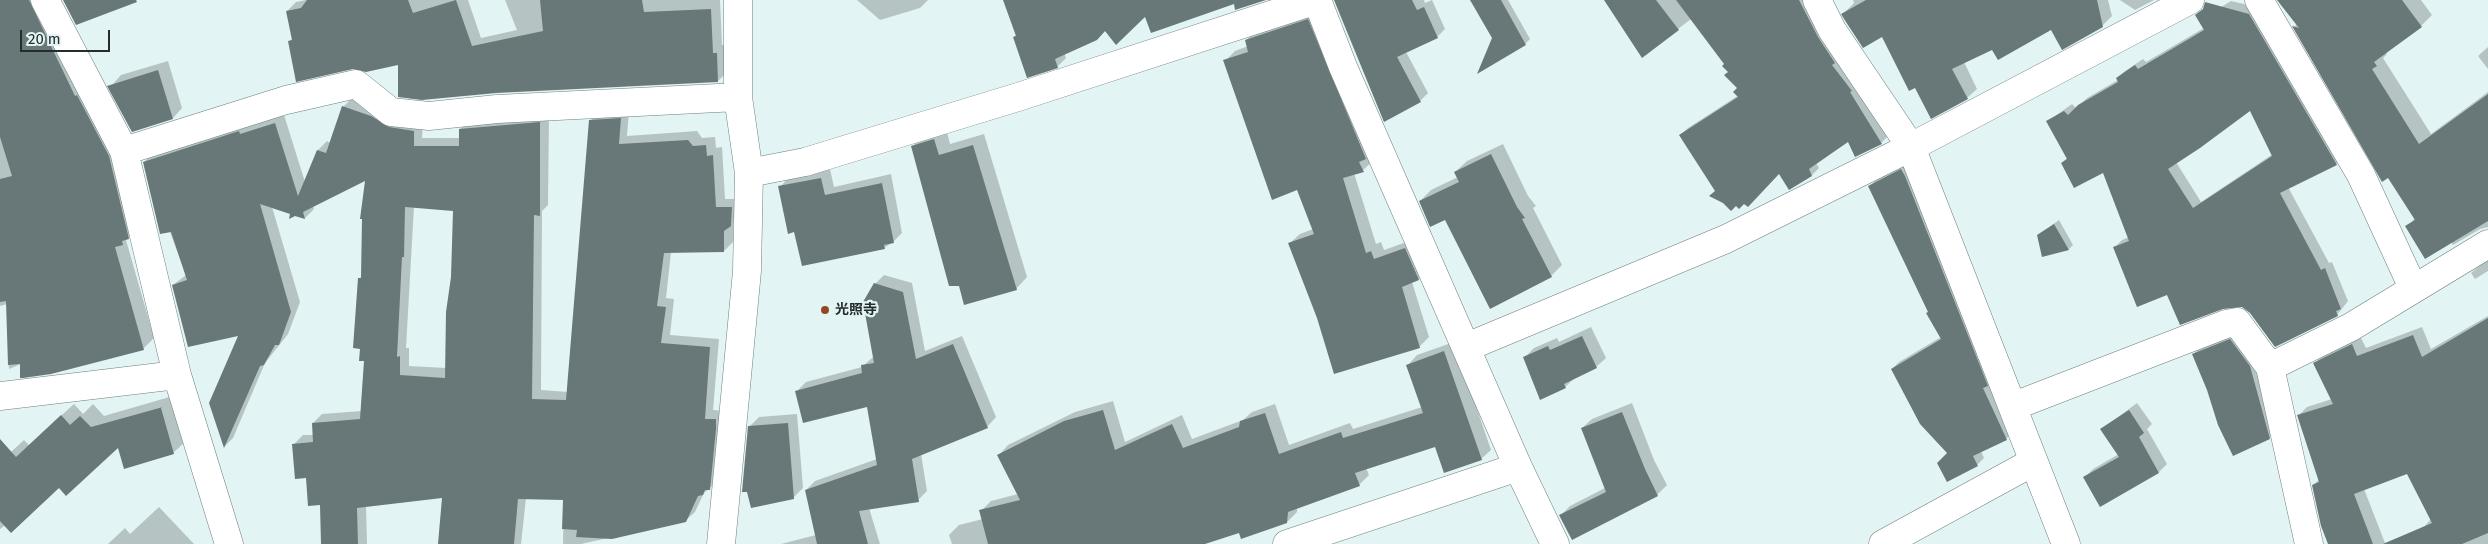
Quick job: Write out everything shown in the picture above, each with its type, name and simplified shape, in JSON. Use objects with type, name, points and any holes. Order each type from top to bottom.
[{"type":"street","points":[[45,0],[124,151],[177,374],[229,544]]},
{"type":"street","points":[[721,544],[747,272],[749,173],[738,97],[738,0]]},
{"type":"street","points":[[749,173],[824,157],[1018,97],[1317,0],[1343,67],[1518,467],[1555,544]]},
{"type":"street","points":[[1817,0],[1832,30],[1911,147],[2014,406],[2066,544]]},
{"type":"street","points":[[1467,347],[1726,239],[1911,147],[2190,0]]},
{"type":"street","points":[[2259,0],[2361,175],[2413,288]]},
{"type":"street","points":[[124,151],[286,100],[356,84],[391,112],[429,116],[497,109],[738,97]]},
{"type":"street","points":[[2270,367],[2351,327],[2488,244]]},
{"type":"street","points":[[2014,406],[2226,324],[2237,322],[2246,330],[2270,367],[2309,544]]},
{"type":"street","points":[[0,396],[177,374]]},
{"type":"street","points":[[1883,544],[2034,462]]},
{"type":"street","points":[[1288,544],[1518,467]]},
{"type":"building","points":[[0,0],[29,0],[75,96],[77,95],[109,156],[129,239],[122,241],[123,245],[115,247],[144,350],[51,374],[23,378],[20,378],[20,364],[8,365],[6,301],[0,302],[0,179],[12,176],[0,137]]},
{"type":"building","points":[[63,0],[136,0],[137,2],[76,25]]},
{"type":"building","points":[[307,0],[408,0],[413,13],[456,0],[472,46],[543,31],[540,0],[642,0],[644,12],[711,9],[713,53],[717,53],[718,82],[496,93],[422,100],[398,97],[398,65],[366,72],[353,69],[296,82],[288,41],[292,40],[286,11],[301,8]]},
{"type":"building","points":[[1003,0],[1266,0],[1235,10],[1234,4],[1151,33],[1145,17],[1116,45],[1105,31],[1097,40],[1055,59],[1058,68],[1027,78],[1013,37],[1016,36]]},
{"type":"building","points":[[1334,0],[1412,0],[1417,10],[1424,7],[1438,38],[1397,57],[1421,102],[1384,122]]},
{"type":"building","points":[[1470,0],[1501,0],[1526,45],[1477,74],[1492,38]]},
{"type":"building","points":[[1604,0],[1656,0],[1679,30],[1642,58]]},
{"type":"building","points":[[1676,0],[1799,0],[1818,37],[1835,63],[1832,65],[1852,91],[1850,92],[1882,144],[1855,157],[1848,142],[1809,169],[1812,176],[1789,190],[1779,174],[1748,207],[1744,204],[1739,209],[1736,206],[1731,211],[1723,203],[1709,196],[1715,191],[1679,135],[1738,97],[1733,92],[1737,88],[1724,75],[1728,72],[1722,66],[1724,64]]},
{"type":"building","points":[[1866,0],[2097,0],[2103,27],[2062,50],[2051,30],[1998,60],[1992,50],[1952,69],[1968,99],[1931,119],[1915,88],[1909,91],[1882,37],[1863,48],[1841,14]]},
{"type":"building","points":[[2277,0],[2402,0],[2422,27],[2374,62],[2377,66],[2372,69],[2419,144],[2488,94],[2488,221],[2425,259],[2405,226],[2415,220],[2388,178],[2382,182],[2292,26],[2299,28]]},
{"type":"building","points":[[2205,2],[2249,14],[2337,165],[2280,193],[2321,270],[2325,268],[2341,309],[2336,311],[2338,316],[2275,347],[2250,313],[2242,307],[2223,309],[2180,325],[2167,295],[2137,307],[2113,247],[2129,241],[2103,173],[2074,188],[2061,163],[2067,159],[2046,121],[2064,111],[2068,115],[2078,105],[2118,82],[2116,78],[2135,65],[2138,69],[2204,30],[2195,15],[2203,9]],"holes":[[[2250,111],[2272,156],[2193,208],[2168,169]]]},
{"type":"building","points":[[1308,19],[1366,159],[1359,162],[1364,172],[1343,178],[1366,253],[1371,251],[1374,259],[1405,248],[1419,280],[1402,287],[1420,348],[1334,374],[1317,318],[1288,243],[1314,234],[1297,190],[1272,200],[1223,60],[1248,52],[1245,40]]},
{"type":"building","points":[[158,70],[173,119],[132,132],[107,86]]},
{"type":"building","points":[[342,106],[371,116],[389,127],[414,131],[414,146],[459,146],[459,129],[540,122],[540,216],[534,215],[532,399],[566,400],[589,120],[621,118],[619,144],[688,140],[693,146],[706,145],[707,156],[713,155],[716,207],[732,207],[731,226],[724,231],[724,252],[664,253],[657,306],[666,307],[661,343],[710,347],[705,419],[716,419],[716,429],[710,490],[705,490],[703,495],[698,496],[686,522],[612,539],[576,537],[577,530],[562,529],[563,500],[518,499],[514,544],[438,544],[442,498],[357,508],[358,544],[321,544],[320,505],[308,506],[306,478],[295,479],[292,444],[313,442],[312,423],[360,419],[364,361],[359,361],[360,349],[353,348],[358,278],[361,278],[362,219],[360,219],[365,181],[303,212],[305,219],[295,216],[289,219],[290,214],[260,204],[291,312],[279,345],[275,345],[264,365],[260,366],[224,448],[209,403],[238,336],[188,347],[172,285],[187,280],[171,232],[160,234],[143,162],[239,131],[240,134],[275,123],[298,196],[317,150],[326,153]],"holes":[[[405,207],[453,211],[451,277],[446,312],[445,378],[400,375],[400,356],[397,357],[402,257],[404,257]]]},
{"type":"building","points":[[934,139],[939,155],[973,145],[1017,290],[964,305],[959,286],[949,286],[911,146]]},
{"type":"building","points":[[1491,154],[1517,207],[1525,218],[1522,219],[1552,277],[1490,309],[1445,220],[1430,227],[1419,201],[1459,182],[1454,172]]},
{"type":"building","points":[[1901,169],[1988,386],[1983,388],[2007,440],[1973,456],[1978,466],[1947,482],[1937,463],[1947,453],[1920,424],[1891,369],[1941,339],[1926,313],[1928,312],[1868,186]]},
{"type":"building","points":[[821,178],[825,195],[882,183],[894,243],[884,245],[885,249],[802,266],[794,232],[788,234],[778,186]]},
{"type":"building","points":[[2054,224],[2069,250],[2042,257],[2037,235]]},
{"type":"building","points":[[874,283],[903,292],[916,359],[953,344],[988,428],[912,459],[919,502],[859,511],[868,544],[817,544],[805,490],[877,465],[867,407],[803,423],[795,391],[862,373],[861,365],[874,363],[863,302]]},
{"type":"building","points":[[2488,318],[2488,533],[2462,544],[2383,544],[2432,523],[2407,474],[2354,494],[2373,544],[2328,544],[2321,526],[2312,485],[2319,482],[2297,415],[2333,404],[2313,363],[2352,344],[2357,356],[2413,335],[2422,357]]},
{"type":"building","points":[[1582,336],[1597,368],[1564,384],[1566,388],[1540,400],[1523,357],[1548,346],[1550,350]]},
{"type":"building","points":[[2230,339],[2250,366],[2270,439],[2233,456],[2218,425],[2207,390],[2192,354]]},
{"type":"building","points":[[1444,351],[1482,460],[1444,473],[1435,447],[1355,473],[1360,486],[1288,512],[1287,523],[1241,539],[1239,533],[1205,544],[988,544],[979,510],[1020,500],[997,455],[1064,421],[1103,410],[1115,450],[1172,424],[1183,448],[1239,427],[1240,421],[1265,413],[1279,454],[1341,432],[1343,438],[1423,413],[1406,365]]},
{"type":"building","points":[[163,407],[161,408],[174,454],[124,469],[118,448],[66,496],[59,488],[11,533],[0,521],[0,439],[16,457],[61,415],[70,425],[80,416],[91,427]]},
{"type":"building","points":[[2129,410],[2144,433],[2139,437],[2159,473],[2100,507],[2083,477],[2119,457],[2100,429]]},
{"type":"building","points":[[1622,412],[1658,496],[1572,540],[1559,515],[1606,492],[1581,428]]},
{"type":"building","points":[[788,423],[794,499],[751,508],[747,492],[742,492],[748,426]]},
{"type":"place","name":"光照寺","points":[[825,310]]}]
